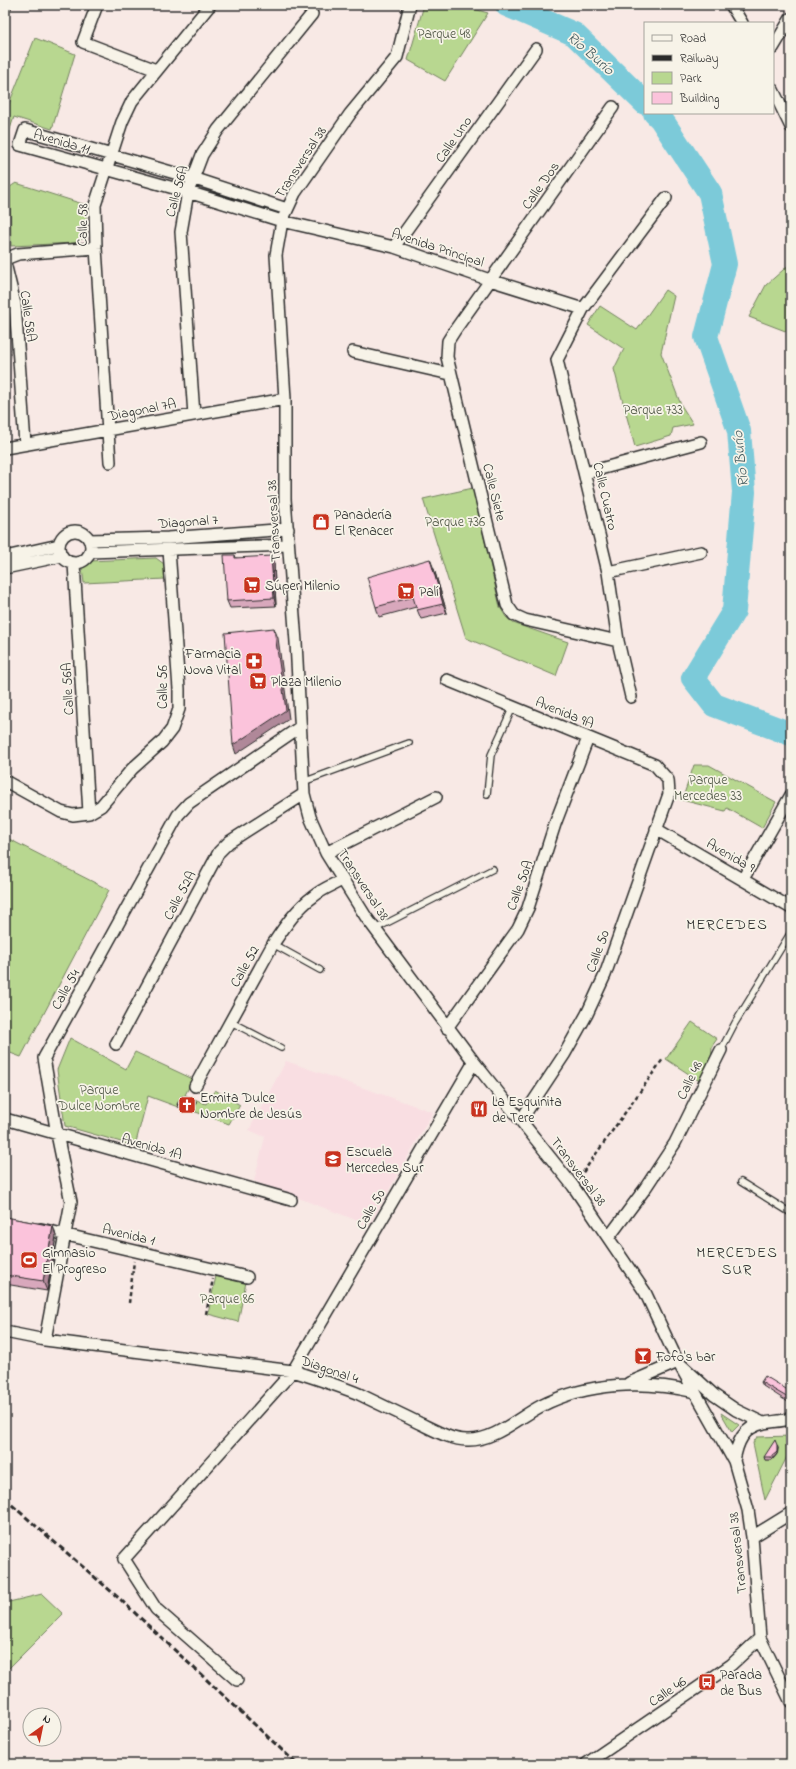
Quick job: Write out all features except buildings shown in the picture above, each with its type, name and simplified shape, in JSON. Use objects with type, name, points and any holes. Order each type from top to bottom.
[{"type":"street","points":[[97,5],[83,42],[156,70]]},
{"type":"street","name":"Calle 58","points":[[110,462],[96,248],[95,205],[110,155],[122,122],[132,102],[156,70],[210,5]]},
{"type":"street","name":"Transversal 38","points":[[410,5],[397,57],[350,114],[295,193],[282,221],[276,255],[285,399],[285,499],[296,642],[304,794],[310,817],[326,853],[375,929],[447,1028],[573,1186],[645,1292],[678,1362],[734,1461],[748,1510],[752,1537],[760,1638],[791,1702]]},
{"type":"street","points":[[731,5],[741,22]]},
{"type":"street","name":"Calle 56A","points":[[194,414],[181,232],[192,178],[202,155],[218,130],[312,14]]},
{"type":"street","points":[[774,46],[791,18]]},
{"type":"street","name":"Calle Uno","points":[[394,247],[536,48]]},
{"type":"street","points":[[774,92],[791,127]]},
{"type":"street","name":"Calle Dos","points":[[490,280],[614,107]]},
{"type":"street","name":"Avenida 11","points":[[282,221],[188,192],[20,145],[25,130],[192,178],[287,208]]},
{"type":"street","name":"Calle Cuatro","points":[[631,697],[618,641],[608,572],[557,360],[583,309],[666,198]]},
{"type":"street","name":"Avenida Principal","points":[[282,221],[394,247],[490,280],[583,309]]},
{"type":"street","points":[[5,259],[18,254],[96,248]]},
{"type":"street","name":"Calle 58A","points":[[5,263],[15,304],[26,444]]},
{"type":"street","name":"Calle Siete","points":[[490,280],[448,341],[447,357],[507,605],[514,615],[525,620],[618,641]]},
{"type":"street","points":[[353,352],[450,374]]},
{"type":"street","name":"Diagonal 7A","points":[[5,448],[285,399]]},
{"type":"street","points":[[585,473],[701,442]]},
{"type":"street","name":"Diagonal 7","points":[[60,551],[66,534],[74,531],[83,534],[89,540],[168,538],[288,529]]},
{"type":"street","points":[[60,551],[67,561],[74,563],[82,561],[90,552],[89,540]]},
{"type":"street","name":"Diagonal 7","points":[[90,552],[288,545]]},
{"type":"street","name":"Calle 56","points":[[89,813],[101,806],[132,769],[162,742],[172,729],[179,709],[179,689],[169,550]]},
{"type":"street","points":[[5,557],[60,551]]},
{"type":"street","points":[[5,568],[60,551]]},
{"type":"street","points":[[608,572],[702,552]]},
{"type":"street","name":"Calle 56A","points":[[74,563],[89,813]]},
{"type":"street","name":"Avenida 9A","points":[[447,680],[512,708],[655,765],[668,780]]},
{"type":"street","name":"Calle 54","points":[[45,1340],[71,1202],[57,1134],[44,1058],[178,815],[189,803],[300,727]]},
{"type":"street","name":"Calle 50A","points":[[447,1028],[518,929],[528,908],[555,824],[588,738]]},
{"type":"street","name":"Calle 50","points":[[521,1120],[564,1055],[587,1014],[605,975],[669,794],[668,780]]},
{"type":"street","points":[[5,781],[61,812],[73,815],[89,813]]},
{"type":"street","name":"Calle 52A","points":[[116,1044],[219,852],[229,842],[304,794]]},
{"type":"street","points":[[743,879],[791,795]]},
{"type":"street","points":[[326,853],[436,797]]},
{"type":"street","name":"Avenida 9","points":[[656,829],[791,908]]},
{"type":"street","name":"Calle 52","points":[[195,1086],[273,944],[299,908],[315,895],[342,880]]},
{"type":"street","name":"Calle 48","points":[[608,1237],[644,1190],[675,1143],[720,1050]]},
{"type":"street","name":"Calle 50","points":[[236,1680],[156,1609],[124,1559],[293,1371],[474,1062]]},
{"type":"street","name":"Avenida 1A","points":[[5,1119],[291,1200]]},
{"type":"street","name":"Avenida 1","points":[[27,1226],[136,1250],[247,1277]]},
{"type":"street","name":"Diagonal 4","points":[[5,1332],[45,1340],[293,1371],[331,1383],[441,1433],[467,1440],[479,1439],[493,1434],[540,1406],[561,1397],[584,1390],[626,1385],[675,1387],[695,1392]]},
{"type":"street","points":[[678,1362],[714,1395],[736,1410],[763,1423]]},
{"type":"street","name":"Diagonal 4","points":[[626,1385],[678,1362]]},
{"type":"street","points":[[734,1461],[737,1445],[741,1436],[750,1428],[763,1423],[778,1422],[791,1418]]},
{"type":"street","points":[[752,1537],[791,1513]]},
{"type":"street","name":"Calle 46","points":[[586,1764],[732,1665],[760,1638]]},
{"type":"lane","points":[[168,538],[169,550]]},
{"type":"lane","points":[[486,794],[491,755],[512,708]]},
{"type":"lane","points":[[303,782],[409,743]]},
{"type":"lane","points":[[375,929],[493,868]]},
{"type":"lane","name":"Calle 48","points":[[720,1050],[791,932]]},
{"type":"lane","points":[[273,944],[320,970]]},
{"type":"lane","points":[[231,1022],[281,1048]]},
{"type":"lane","points":[[741,1182],[791,1213]]},
{"type":"path","points":[[573,1186],[663,1059]]},
{"type":"path","points":[[129,1304],[136,1250]]},
{"type":"path","points":[[206,1314],[215,1269]]},
{"type":"shaded area","name":"Escuela Mercedes Sur","points":[[286,1061],[433,1112],[369,1225],[254,1181],[265,1137],[249,1130]]},
{"type":"green space","name":"Parque 48","points":[[424,5],[460,5],[488,13],[445,81],[408,60]]},
{"type":"green space","points":[[35,38],[75,54],[52,129],[14,117],[6,141],[5,114]]},
{"type":"green space","points":[[16,183],[86,205],[87,233],[81,240],[74,243],[11,246],[10,187]]},
{"type":"green space","points":[[791,263],[791,327],[788,332],[749,317],[766,285]]},
{"type":"green space","name":"Parque 733","points":[[665,290],[674,296],[661,353],[681,405],[693,424],[673,428],[671,436],[635,447],[614,369],[624,349],[588,325],[600,306],[637,330]]},
{"type":"green space","name":"Parque 736","points":[[473,488],[500,607],[506,617],[513,623],[568,642],[556,676],[466,638],[423,499]]},
{"type":"green space","points":[[156,558],[164,564],[165,579],[84,583],[82,568],[90,561]]},
{"type":"green space","name":"Parque Mercedes 33","points":[[694,765],[709,765],[776,802],[762,828],[727,808],[725,811],[682,800]]},
{"type":"green space","points":[[5,837],[109,890],[21,1057],[5,1051]]},
{"type":"green space","points":[[692,1022],[717,1039],[712,1046],[711,1069],[704,1084],[666,1059]]},
{"type":"green space","name":"Parque Dulce Nombre","points":[[70,1038],[126,1069],[135,1052],[193,1079],[185,1095],[206,1104],[215,1090],[240,1105],[229,1124],[193,1111],[196,1104],[182,1099],[178,1107],[148,1096],[135,1146],[65,1126],[57,1070]]},
{"type":"green space","name":"Parque 86","points":[[216,1276],[246,1282],[238,1322],[208,1314]]},
{"type":"green space","points":[[721,1413],[739,1425],[732,1432]]},
{"type":"green space","points":[[791,1436],[791,1449],[765,1500],[753,1443],[757,1437]],"holes":[[[775,1442],[778,1452],[776,1456],[772,1460],[765,1460]]]},
{"type":"green space","points":[[42,1594],[63,1614],[5,1672],[5,1603]]},
{"type":"waterway","name":"Río Burío","points":[[507,5],[574,34],[644,102]]},
{"type":"waterway","name":"Río Burío","points":[[656,114],[661,119],[710,193],[725,264],[706,337],[739,431],[744,492],[734,611],[693,678],[714,705],[791,734]]},
{"type":"railway","points":[[5,1499],[121,1600],[297,1764]]},
{"type":"place","name":"Panadería El Renacer","points":[[321,522]]},
{"type":"place","name":"Súper Milenio","points":[[252,585]]},
{"type":"place","name":"Palí","points":[[406,591]]},
{"type":"place","name":"Farmacia Nova Vital","points":[[254,661]]},
{"type":"place","name":"Plaza Milenio","points":[[258,681]]},
{"type":"place","name":"Ermita Dulce Nombre de Jesús","points":[[187,1105]]},
{"type":"place","name":"La Esquinita de Tere","points":[[479,1109]]},
{"type":"place","name":"Escuela Mercedes Sur","points":[[333,1159]]},
{"type":"place","name":"Gimnasio El Progreso","points":[[29,1260]]},
{"type":"place","name":"Fofo's bar","points":[[643,1356]]},
{"type":"place","name":"Parada de Bus","points":[[707,1682]]},
{"type":"district","name":"MERCEDES","points":[[727,924]]},
{"type":"district","name":"MERCEDES SUR","points":[[737,1260]]}]
